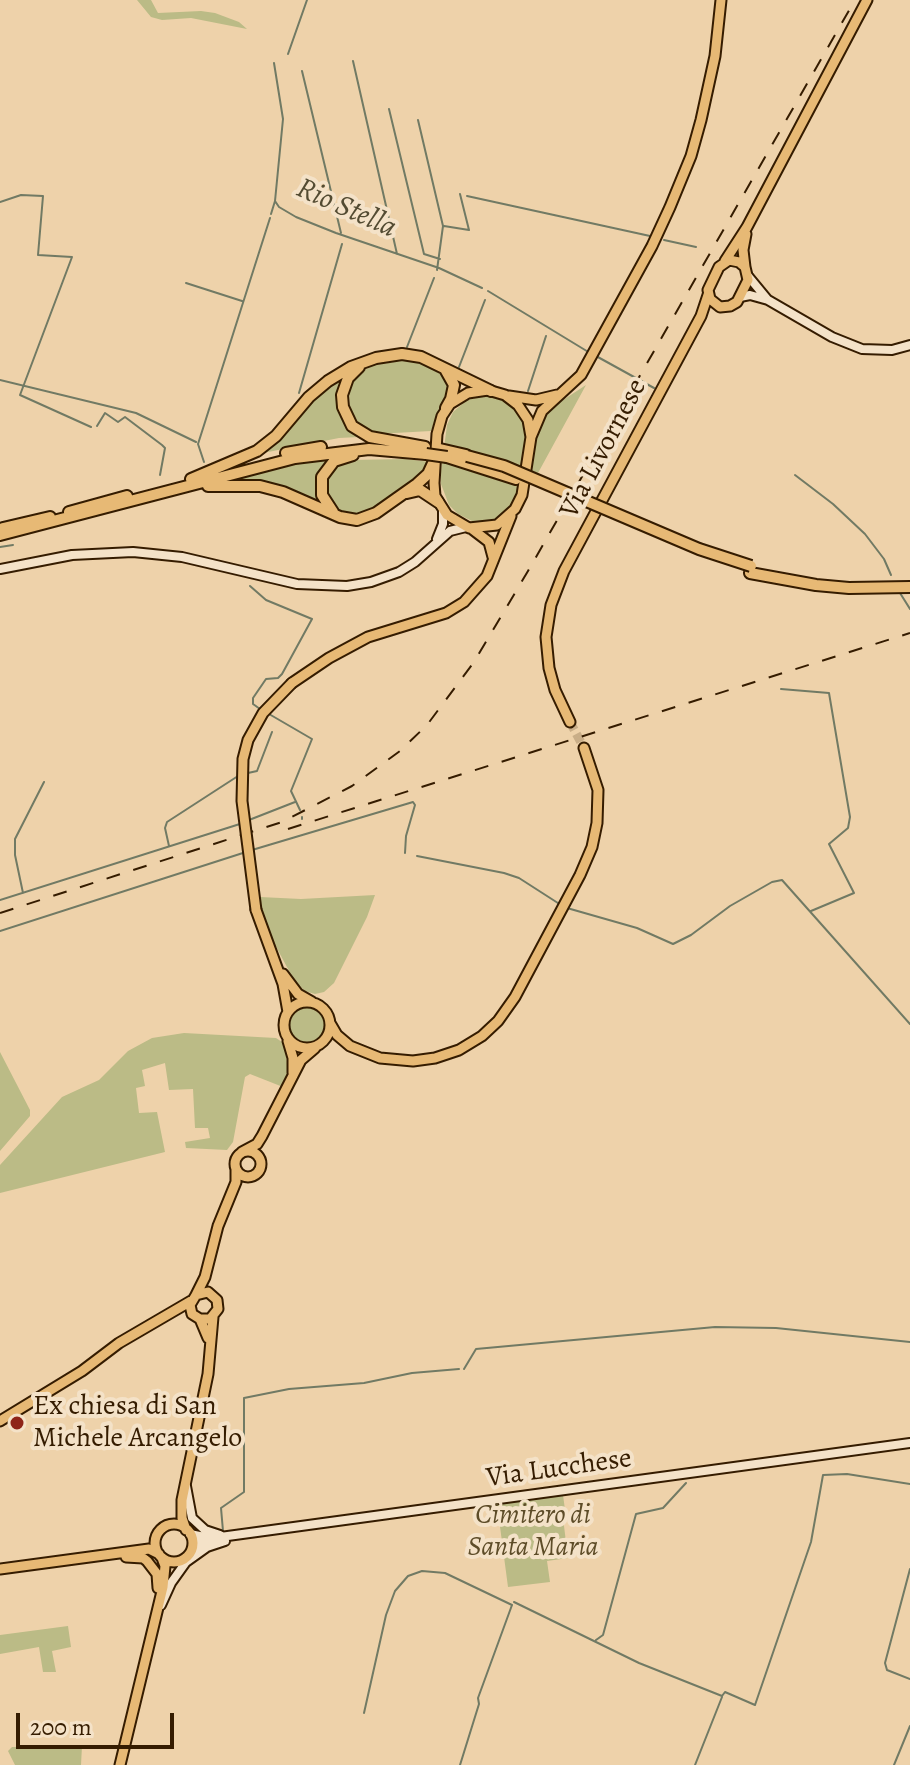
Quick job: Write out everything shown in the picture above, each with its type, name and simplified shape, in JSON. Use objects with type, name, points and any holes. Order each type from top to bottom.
[{"type":"highway","points":[[191,479],[257,451],[276,436],[309,397],[328,381],[351,367],[371,360],[402,354],[421,357],[496,392]]},
{"type":"highway","points":[[371,360],[352,373],[344,387],[342,403],[347,419],[364,435],[463,461],[516,479],[685,551],[816,585],[910,587]]},
{"type":"highway","points":[[437,363],[453,381],[453,393],[446,408]]},
{"type":"highway","points":[[0,528],[301,449],[365,443],[426,452]]},
{"type":"highway","points":[[0,535],[307,456],[357,450],[426,452],[440,449],[504,466],[750,569],[842,581],[910,581]]},
{"type":"highway","points":[[338,516],[328,507],[322,495],[322,477],[329,465],[347,456],[400,451]]},
{"type":"highway","points":[[167,492],[215,485],[260,486],[283,492],[351,520],[366,517],[424,478],[426,452]]},
{"type":"highway","points":[[401,495],[420,490],[440,506]]},
{"type":"main road","points":[[293,1077],[293,1058],[284,1024],[288,1012],[283,984],[256,910],[242,801],[243,759],[248,740],[263,713],[292,683],[329,658],[368,637],[455,609],[481,586],[522,495],[531,437],[540,415],[578,379],[594,352],[652,246],[691,156],[715,56],[721,0]]},
{"type":"main road","name":"Via Livornese","points":[[570,722],[555,690],[546,637],[551,605],[564,571],[701,316],[711,281],[747,227],[867,0]]},
{"type":"main road","name":"Via Livornese","points":[[740,297],[747,272],[743,250],[747,227]]},
{"type":"main road","points":[[725,261],[736,261],[768,300]]},
{"type":"main road","points":[[708,295],[720,307]]},
{"type":"main road","points":[[701,316],[750,295],[768,300],[855,347],[880,351],[910,345]]},
{"type":"main road","points":[[436,542],[442,528],[440,506],[426,452],[446,408],[464,395],[496,392],[531,400],[560,393]]},
{"type":"main road","points":[[496,392],[511,399],[523,412],[530,426],[531,437]]},
{"type":"main road","points":[[440,506],[450,518],[489,542],[493,561]]},
{"type":"main road","points":[[0,569],[72,555],[133,552],[182,557],[297,584],[347,586],[380,579],[407,568],[450,531],[497,525],[512,513]]},
{"type":"main road","points":[[274,961],[298,994],[325,1011],[339,1038],[350,1046],[380,1058],[413,1061],[442,1056],[473,1042],[507,1010],[589,855],[597,823],[597,785],[584,748]]},
{"type":"main road","points":[[288,1012],[299,1003],[312,1002]]},
{"type":"main road","points":[[209,1345],[200,1319],[192,1314],[193,1298],[208,1265],[218,1226],[233,1191],[237,1178],[236,1159],[257,1144],[305,1056],[327,1036],[330,1023]]},
{"type":"main road","points":[[287,1037],[300,1047],[320,1044],[350,1046]]},
{"type":"main road","points":[[233,1191],[242,1181],[260,1171],[262,1136]]},
{"type":"main road","points":[[242,1152],[251,1151],[261,1159]]},
{"type":"main road","points":[[236,1170],[242,1176],[251,1177]]},
{"type":"main road","points":[[192,1549],[182,1518],[182,1500],[208,1374],[213,1317],[218,1309],[209,1282],[208,1265]]},
{"type":"main road","points":[[0,1421],[193,1298],[204,1292],[215,1297]]},
{"type":"main road","points":[[200,1319],[213,1317]]},
{"type":"main road","name":"Via Lucchese","points":[[163,1587],[178,1562],[199,1543],[213,1538],[910,1443]]},
{"type":"main road","points":[[186,1481],[189,1508],[197,1525],[215,1534],[241,1535]]},
{"type":"main road","points":[[120,1765],[163,1587],[165,1566],[156,1539],[182,1500]]},
{"type":"main road","name":"Via Lucchese","points":[[165,1527],[174,1525],[213,1538]]},
{"type":"main road","points":[[155,1619],[171,1583],[186,1562],[207,1547],[261,1532]]},
{"type":"main road","points":[[0,1569],[149,1549],[178,1562]]},
{"type":"main road","points":[[79,1558],[134,1557],[147,1561],[157,1574],[155,1619]]},
{"type":"green space","points":[[137,0],[151,0],[158,13],[215,13],[239,22],[247,29],[191,18],[162,20],[151,17]]},
{"type":"green space","points":[[408,360],[429,364],[444,372],[451,384],[448,398],[440,406],[431,431],[376,434],[358,425],[350,415],[349,387],[361,372],[374,365]]},
{"type":"green space","points":[[348,374],[337,399],[340,415],[347,427],[359,437],[263,453],[289,431],[300,412],[323,389]]},
{"type":"green space","points":[[586,385],[538,473],[532,471],[541,421],[557,404]]},
{"type":"green space","points":[[487,394],[504,399],[515,407],[524,421],[527,435],[515,501],[510,509],[492,521],[476,523],[458,514],[449,505],[441,484],[441,471],[447,425],[453,412],[467,400]]},
{"type":"green space","points":[[335,457],[325,464],[317,476],[319,499],[324,507],[288,489],[258,481],[236,480],[295,463]]},
{"type":"green space","points":[[351,460],[430,462],[426,473],[380,506],[352,514],[342,512],[331,504],[326,494],[327,481],[338,466]]},
{"type":"green space","points":[[375,895],[334,983],[324,992],[315,994],[305,991],[295,982],[273,941],[264,920],[260,897],[301,899]]},
{"type":"green space","points":[[307,1006],[321,1011],[326,1025],[321,1039],[307,1044],[293,1039],[288,1025],[293,1011]]},
{"type":"green space","points":[[184,1033],[276,1038],[286,1049],[288,1078],[283,1087],[250,1074],[245,1077],[233,1142],[227,1150],[186,1148],[185,1142],[210,1138],[208,1128],[195,1128],[193,1089],[169,1090],[165,1063],[142,1070],[145,1086],[136,1088],[139,1113],[157,1112],[165,1152],[0,1193],[0,1165],[62,1097],[99,1080],[128,1051],[152,1038]]},
{"type":"green space","points":[[0,1052],[30,1110],[30,1116],[0,1151]]},
{"type":"green space","name":"Cimitero di Santa Maria","points":[[563,1495],[568,1558],[547,1561],[550,1582],[508,1587],[497,1504]]},
{"type":"green space","points":[[68,1626],[71,1647],[52,1651],[56,1672],[43,1672],[39,1647],[0,1654],[0,1635]]},
{"type":"green space","points":[[82,1746],[81,1765],[15,1765],[8,1751],[12,1747]]},
{"type":"waterway","name":"Rio Stella","points":[[288,54],[307,0]]},
{"type":"waterway","points":[[353,61],[397,254]]},
{"type":"waterway","name":"Rio Stella","points":[[271,214],[283,119],[274,63]]},
{"type":"waterway","points":[[302,71],[341,233]]},
{"type":"waterway","points":[[389,109],[424,254],[440,259]]},
{"type":"waterway","points":[[418,120],[443,226],[437,270]]},
{"type":"waterway","points":[[444,226],[469,230],[460,194]]},
{"type":"waterway","points":[[0,202],[21,195],[43,196],[38,255],[72,257],[20,395],[91,427]]},
{"type":"waterway","points":[[467,196],[650,236]]},
{"type":"waterway","name":"Rio Stella","points":[[275,201],[296,217],[439,268],[482,288]]},
{"type":"waterway","points":[[204,462],[198,444],[270,218]]},
{"type":"waterway","points":[[664,240],[696,247]]},
{"type":"waterway","points":[[299,393],[342,244]]},
{"type":"waterway","points":[[407,347],[434,278]]},
{"type":"waterway","points":[[186,283],[242,301]]},
{"type":"waterway","name":"Rio Stella","points":[[488,291],[590,353]]},
{"type":"waterway","points":[[459,367],[485,300]]},
{"type":"waterway","points":[[528,391],[546,336]]},
{"type":"waterway","name":"Rio Stella","points":[[596,356],[654,388]]},
{"type":"waterway","points":[[0,380],[136,413],[196,442]]},
{"type":"waterway","points":[[97,426],[105,413],[118,422],[125,417],[162,445],[165,448],[160,475]]},
{"type":"waterway","name":"Rio Stella","points":[[795,475],[865,534],[884,559],[891,575]]},
{"type":"waterway","points":[[0,547],[13,545]]},
{"type":"waterway","points":[[250,586],[266,600],[312,619],[282,674],[278,678],[266,679],[253,698],[253,704],[260,709]]},
{"type":"waterway","name":"Rio Stella","points":[[900,593],[910,609]]},
{"type":"waterway","points":[[781,689],[829,693],[850,817],[848,828],[829,844],[854,893],[811,911]]},
{"type":"waterway","points":[[269,714],[312,739],[291,791],[300,810]]},
{"type":"waterway","points":[[248,773],[257,771],[272,732]]},
{"type":"waterway","points":[[169,846],[165,828],[167,822],[238,776]]},
{"type":"waterway","points":[[23,893],[15,839],[44,782]]},
{"type":"waterway","points":[[249,820],[295,802]]},
{"type":"waterway","points":[[252,850],[413,802],[415,805],[406,836],[405,853]]},
{"type":"waterway","points":[[0,900],[243,823]]},
{"type":"waterway","points":[[0,931],[246,852]]},
{"type":"waterway","points":[[417,856],[519,878],[561,905]]},
{"type":"waterway","points":[[567,908],[637,928],[673,944],[691,935],[730,906],[772,882],[782,880],[910,1024]]},
{"type":"waterway","points":[[464,1369],[476,1349],[715,1327],[776,1328],[910,1342]]},
{"type":"waterway","points":[[223,1531],[221,1508],[244,1492],[244,1398],[289,1389],[364,1383],[412,1373],[459,1369]]},
{"type":"waterway","points":[[514,1602],[639,1663],[722,1696],[725,1692],[755,1705],[811,1542],[823,1475],[847,1474],[910,1484]]},
{"type":"waterway","points":[[596,1640],[603,1635],[636,1514],[663,1508],[686,1483]]},
{"type":"waterway","points":[[910,1569],[885,1663],[887,1670],[910,1679]]},
{"type":"waterway","points":[[364,1713],[386,1615],[395,1591],[408,1576],[422,1571],[445,1573],[512,1605]]},
{"type":"waterway","points":[[460,1765],[479,1704],[478,1698],[512,1605]]},
{"type":"waterway","points":[[695,1765],[722,1697]]},
{"type":"waterway","points":[[894,1765],[910,1726]]},
{"type":"tunnel","points":[[570,722],[584,748]]},
{"type":"railway","points":[[0,913],[282,822],[352,786],[400,751],[427,725],[474,662],[528,571],[855,0]]},
{"type":"railway","points":[[288,829],[910,633]]},
{"type":"place","name":"Ex chiesa di San Michele Arcangelo","points":[[17,1423]]}]
